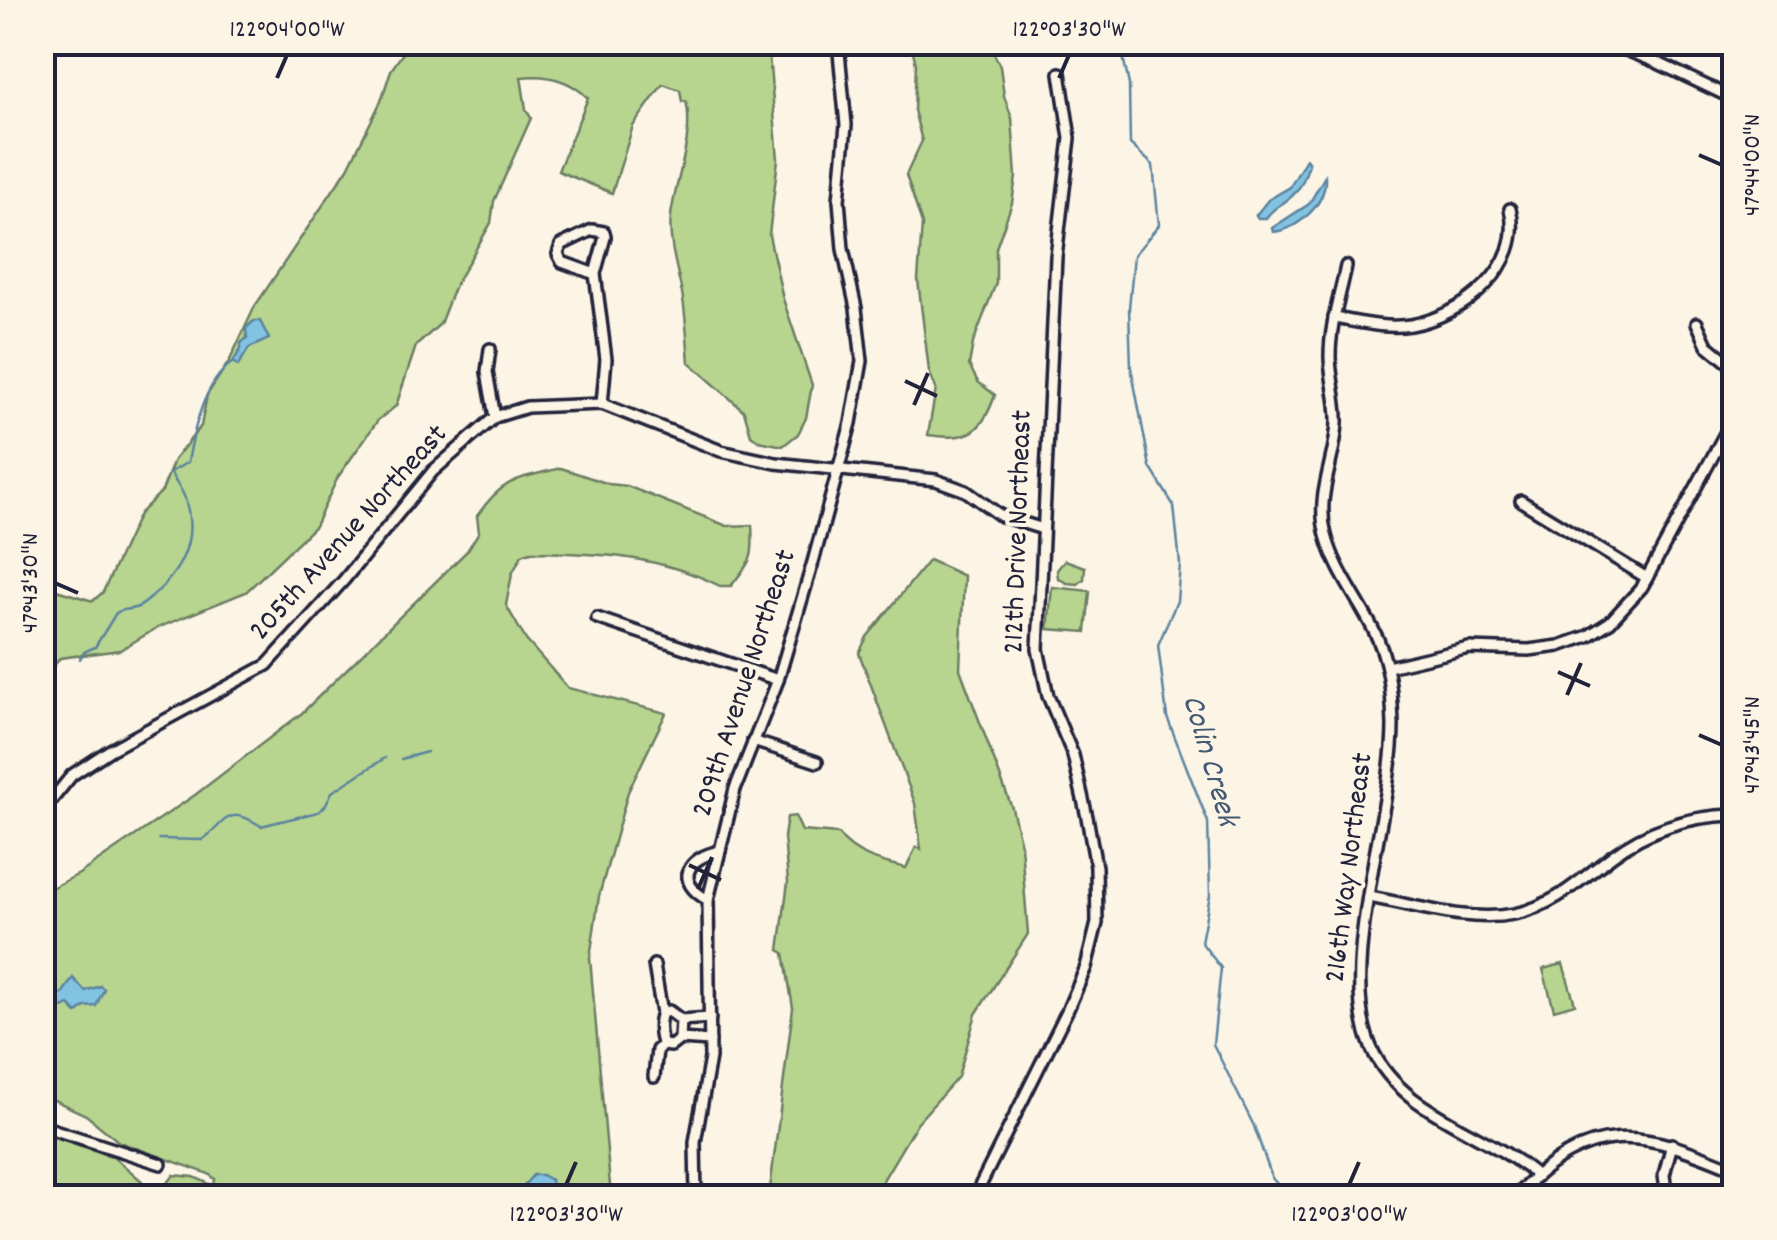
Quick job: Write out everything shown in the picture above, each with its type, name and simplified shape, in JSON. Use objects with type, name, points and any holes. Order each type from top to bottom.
[{"type":"street","name":"209th Avenue Northeast","points":[[696,1198],[694,1142],[710,1041],[708,900],[734,789],[778,680],[838,470],[862,361],[839,200],[846,125],[838,42]]},
{"type":"street","points":[[1606,42],[1734,99]]},
{"type":"street","name":"212th Drive Northeast","points":[[974,1198],[1068,1009],[1086,967],[1097,923],[1096,867],[1087,817],[1073,754],[1040,671],[1038,649],[1056,258],[1070,138],[1060,73]]},
{"type":"street","points":[[1334,318],[1385,326],[1412,324],[1446,314],[1476,294],[1499,267],[1513,241],[1515,228],[1510,209]]},
{"type":"street","points":[[595,274],[562,262],[558,254],[561,244],[592,230],[604,232],[602,258],[595,274],[606,359],[602,404]]},
{"type":"street","name":"216th Way Northeast","points":[[1346,266],[1330,356],[1337,421],[1334,452],[1323,488],[1324,530],[1332,558],[1374,631],[1388,666],[1393,729],[1362,972],[1364,1028],[1386,1074],[1410,1097],[1508,1152],[1536,1175]]},
{"type":"street","points":[[1697,323],[1707,346],[1734,367]]},
{"type":"street","points":[[490,349],[486,372],[495,417],[526,406],[602,404],[721,451],[776,463],[936,480],[966,492],[1001,516],[1043,529]]},
{"type":"street","name":"205th Avenue Northeast","points":[[42,812],[72,775],[110,750],[267,665],[344,580],[433,471],[495,417]]},
{"type":"street","points":[[1388,666],[1469,648],[1529,650],[1573,642],[1610,622],[1648,578],[1734,418]]},
{"type":"street","points":[[1521,501],[1648,578]]},
{"type":"street","points":[[596,618],[778,680]]},
{"type":"street","points":[[753,741],[817,762]]},
{"type":"street","points":[[1370,896],[1476,916],[1517,914],[1571,890],[1613,855],[1652,832],[1692,819],[1734,815]]},
{"type":"street","points":[[708,900],[688,883],[688,872],[703,854],[720,851]]},
{"type":"street","points":[[654,965],[663,1045]]},
{"type":"street","points":[[662,1013],[676,1013],[681,1020],[680,1039]]},
{"type":"street","points":[[681,1020],[710,1018]]},
{"type":"street","points":[[654,1077],[656,1050],[663,1045],[670,1046],[680,1039],[710,1041]]},
{"type":"street","points":[[42,1126],[161,1164]]},
{"type":"street","points":[[1514,1198],[1536,1175],[1569,1152],[1594,1142],[1628,1137],[1672,1144],[1734,1168]]},
{"type":"street","points":[[1667,1198],[1664,1176],[1672,1144]]},
{"type":"green space","points":[[410,43],[768,43],[778,159],[769,235],[783,299],[812,385],[806,418],[798,434],[783,446],[759,441],[751,435],[744,411],[689,362],[670,225],[688,128],[686,101],[682,102],[680,90],[663,84],[633,126],[612,193],[558,171],[588,98],[557,80],[521,77],[531,118],[494,201],[491,223],[455,285],[440,324],[416,346],[396,406],[378,420],[338,477],[315,526],[246,592],[157,628],[120,650],[60,658],[43,680],[43,586],[93,601],[103,592],[139,514],[162,491],[174,460],[201,426],[207,395],[230,360],[255,306],[348,168],[381,101],[391,70]]},
{"type":"green space","points":[[911,43],[989,43],[1000,66],[1012,118],[1016,177],[1012,203],[996,248],[996,283],[973,343],[969,365],[978,382],[995,395],[979,426],[954,437],[928,435],[936,389],[929,371],[918,280],[922,224],[906,175],[922,141],[914,110],[916,64]]},
{"type":"green space","points":[[561,468],[627,486],[727,526],[752,525],[750,558],[731,586],[720,586],[650,562],[579,553],[530,552],[522,555],[512,574],[506,605],[526,640],[568,688],[666,713],[628,792],[599,896],[590,958],[611,1197],[43,1197],[43,1133],[114,1157],[150,1188],[164,1188],[174,1175],[194,1177],[214,1186],[215,1179],[119,1142],[86,1115],[43,1095],[43,892],[79,874],[195,795],[302,713],[467,551],[479,532],[477,516],[495,494],[522,478]]},
{"type":"green space","points":[[929,560],[964,576],[960,669],[1012,808],[1021,845],[1028,934],[976,1014],[958,1077],[917,1123],[873,1197],[769,1197],[793,1008],[784,953],[779,950],[788,882],[784,837],[787,817],[795,816],[802,831],[838,834],[860,853],[906,868],[916,847],[921,849],[915,803],[859,653],[867,637]]},
{"type":"green space","points":[[1065,560],[1085,567],[1084,579],[1078,584],[1058,578],[1057,570]]},
{"type":"green space","points":[[1052,587],[1090,591],[1086,632],[1048,629]]},
{"type":"green space","points":[[1563,964],[1575,1004],[1554,1010],[1543,969]]},
{"type":"water","points":[[1306,159],[1309,164],[1296,192],[1266,218],[1258,218],[1256,215],[1268,200],[1290,187]]},
{"type":"water","points":[[1325,176],[1321,196],[1310,213],[1292,226],[1273,232],[1272,228],[1309,204]]},
{"type":"water","points":[[260,321],[269,339],[249,348],[238,366],[233,362],[247,338],[246,328]]},
{"type":"water","points":[[73,978],[85,991],[100,986],[104,989],[96,1006],[77,1013],[69,1005],[63,1008],[48,1002],[52,993],[62,994]]},
{"type":"water","points":[[533,1175],[551,1180],[546,1197],[514,1197]]},
{"type":"waterway","name":"Colin Creek","points":[[1120,42],[1129,85],[1130,144],[1153,165],[1159,225],[1134,255],[1129,308],[1131,367],[1150,467],[1174,506],[1180,564],[1177,601],[1158,645],[1167,717],[1208,822],[1210,895],[1201,942],[1221,968],[1213,1044],[1254,1126],[1272,1178],[1289,1198]]},
{"type":"waterway","points":[[80,659],[95,647],[116,613],[146,602],[181,561],[189,538],[188,513],[184,495],[171,472],[188,462],[208,393],[233,362]]},
{"type":"waterway","points":[[401,759],[427,752]]},
{"type":"waterway","points":[[159,839],[202,840],[233,816],[261,826],[318,812],[332,792],[385,758]]},
{"type":"waterway","points":[[42,1002],[48,1002]]}]
